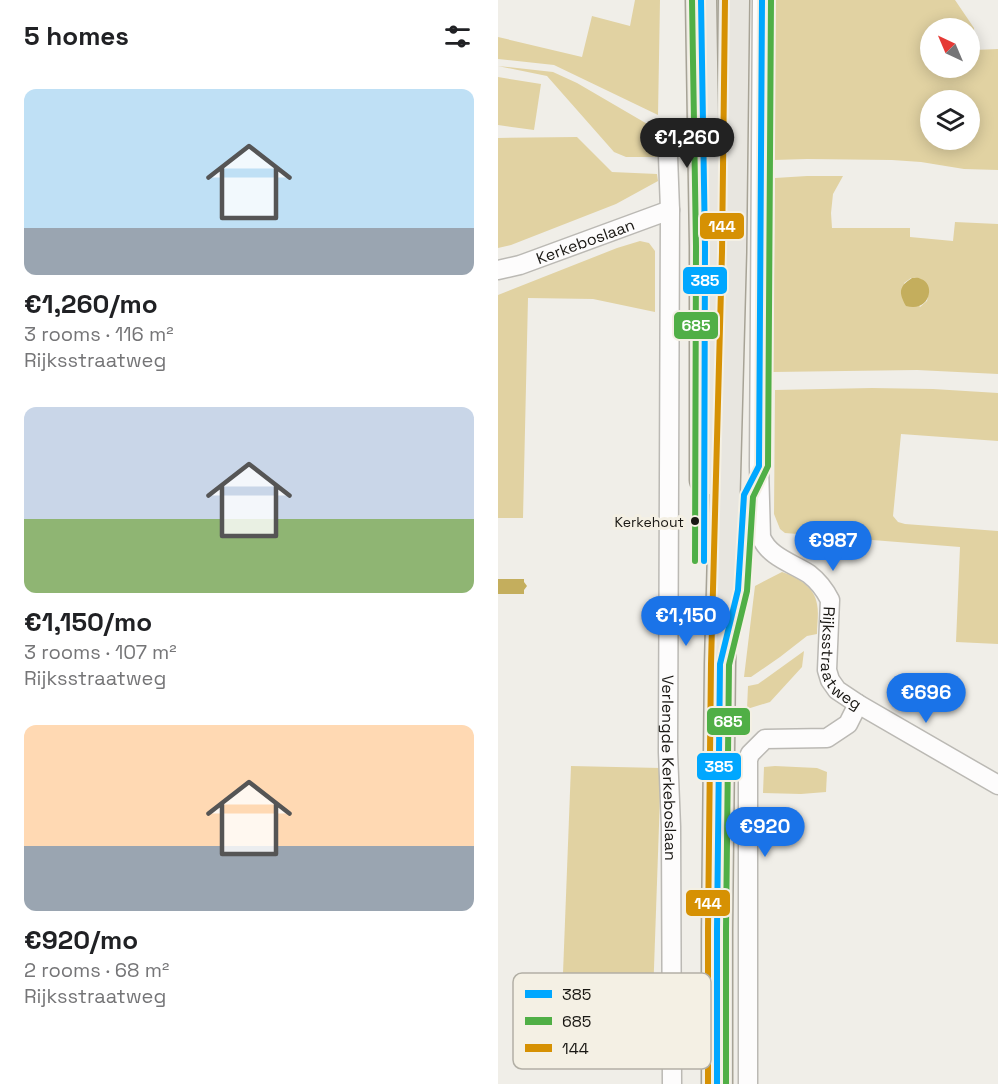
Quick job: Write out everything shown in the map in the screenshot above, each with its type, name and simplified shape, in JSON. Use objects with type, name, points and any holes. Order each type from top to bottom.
[{"type":"main road","points":[[699,973],[705,518],[705,246],[701,0]]},
{"type":"main road","points":[[717,1084],[720,664],[731,252],[734,0]]},
{"type":"street","name":"Rijksstraatweg","points":[[747,1084],[748,760],[750,754],[765,738],[826,738],[848,724],[858,705],[837,690],[826,670],[830,600],[826,593],[810,575],[770,550],[761,537],[759,466],[762,0]]},
{"type":"street","name":"Verlengde Kerkeboslaan","points":[[667,129],[670,210],[668,752],[671,973]]},
{"type":"street","name":"Kerkeboslaan","points":[[498,270],[520,265],[670,210]]},
{"type":"street","points":[[858,705],[998,785]]},
{"type":"street","name":"Verlengde Kerkeboslaan","points":[[672,1069],[672,1084]]},
{"type":"shaded area","points":[[635,0],[660,0],[658,115],[554,65],[498,59],[498,37],[582,57],[592,16],[630,26]]},
{"type":"shaded area","points":[[772,0],[955,0],[967,18],[920,18],[920,78],[980,78],[980,50],[998,49],[998,170],[964,169],[892,160],[774,160]]},
{"type":"shaded area","points":[[498,66],[553,72],[577,83],[661,132],[662,157],[626,157],[614,152],[547,76]]},
{"type":"shaded area","points":[[498,77],[541,84],[534,130],[498,125]]},
{"type":"shaded area","points":[[577,137],[612,172],[657,174],[658,181],[616,204],[498,248],[498,138]]},
{"type":"shaded area","points":[[843,176],[833,194],[832,228],[910,228],[910,237],[953,241],[955,222],[998,224],[998,374],[917,370],[773,372],[775,178]],"holes":[[[911,278],[921,279],[929,292],[927,301],[920,307],[904,283]]]},
{"type":"shaded area","points":[[640,241],[649,243],[655,251],[655,312],[593,299],[528,298],[523,518],[498,518],[498,295]]},
{"type":"shaded area","points":[[912,278],[919,278],[926,282],[929,292],[925,302],[914,307],[906,306],[901,294],[904,284]]},
{"type":"shaded area","points":[[872,388],[998,393],[998,441],[901,434],[893,516],[898,522],[905,524],[998,531],[998,644],[956,642],[960,547],[785,533],[780,529],[774,514],[775,390]]},
{"type":"shaded area","points":[[782,572],[799,580],[816,598],[817,634],[807,636],[751,677],[744,677],[755,586]]},
{"type":"shaded area","points":[[498,579],[524,579],[527,586],[524,594],[498,594]]},
{"type":"shaded area","points":[[804,651],[802,667],[770,702],[747,709],[748,686],[758,684]]},
{"type":"shaded area","points":[[571,766],[661,768],[654,973],[563,973]]},
{"type":"shaded area","points":[[764,767],[817,768],[827,772],[826,792],[763,793]]},
{"type":"transit line","name":"685","points":[[692,0],[696,246],[695,561]]},
{"type":"transit line","name":"385","points":[[701,0],[705,246],[704,561]]},
{"type":"transit line","name":"144","points":[[708,973],[711,664],[722,252],[725,0]]},
{"type":"transit line","name":"385","points":[[717,1084],[720,664],[738,590],[744,495],[759,466],[762,0]]},
{"type":"transit line","name":"685","points":[[726,1084],[729,665],[747,591],[753,497],[768,466],[771,0]]},
{"type":"transit line","name":"144","points":[[708,1069],[708,1084]]},
{"type":"place","name":"Kerkehout","points":[[695,521]]}]
